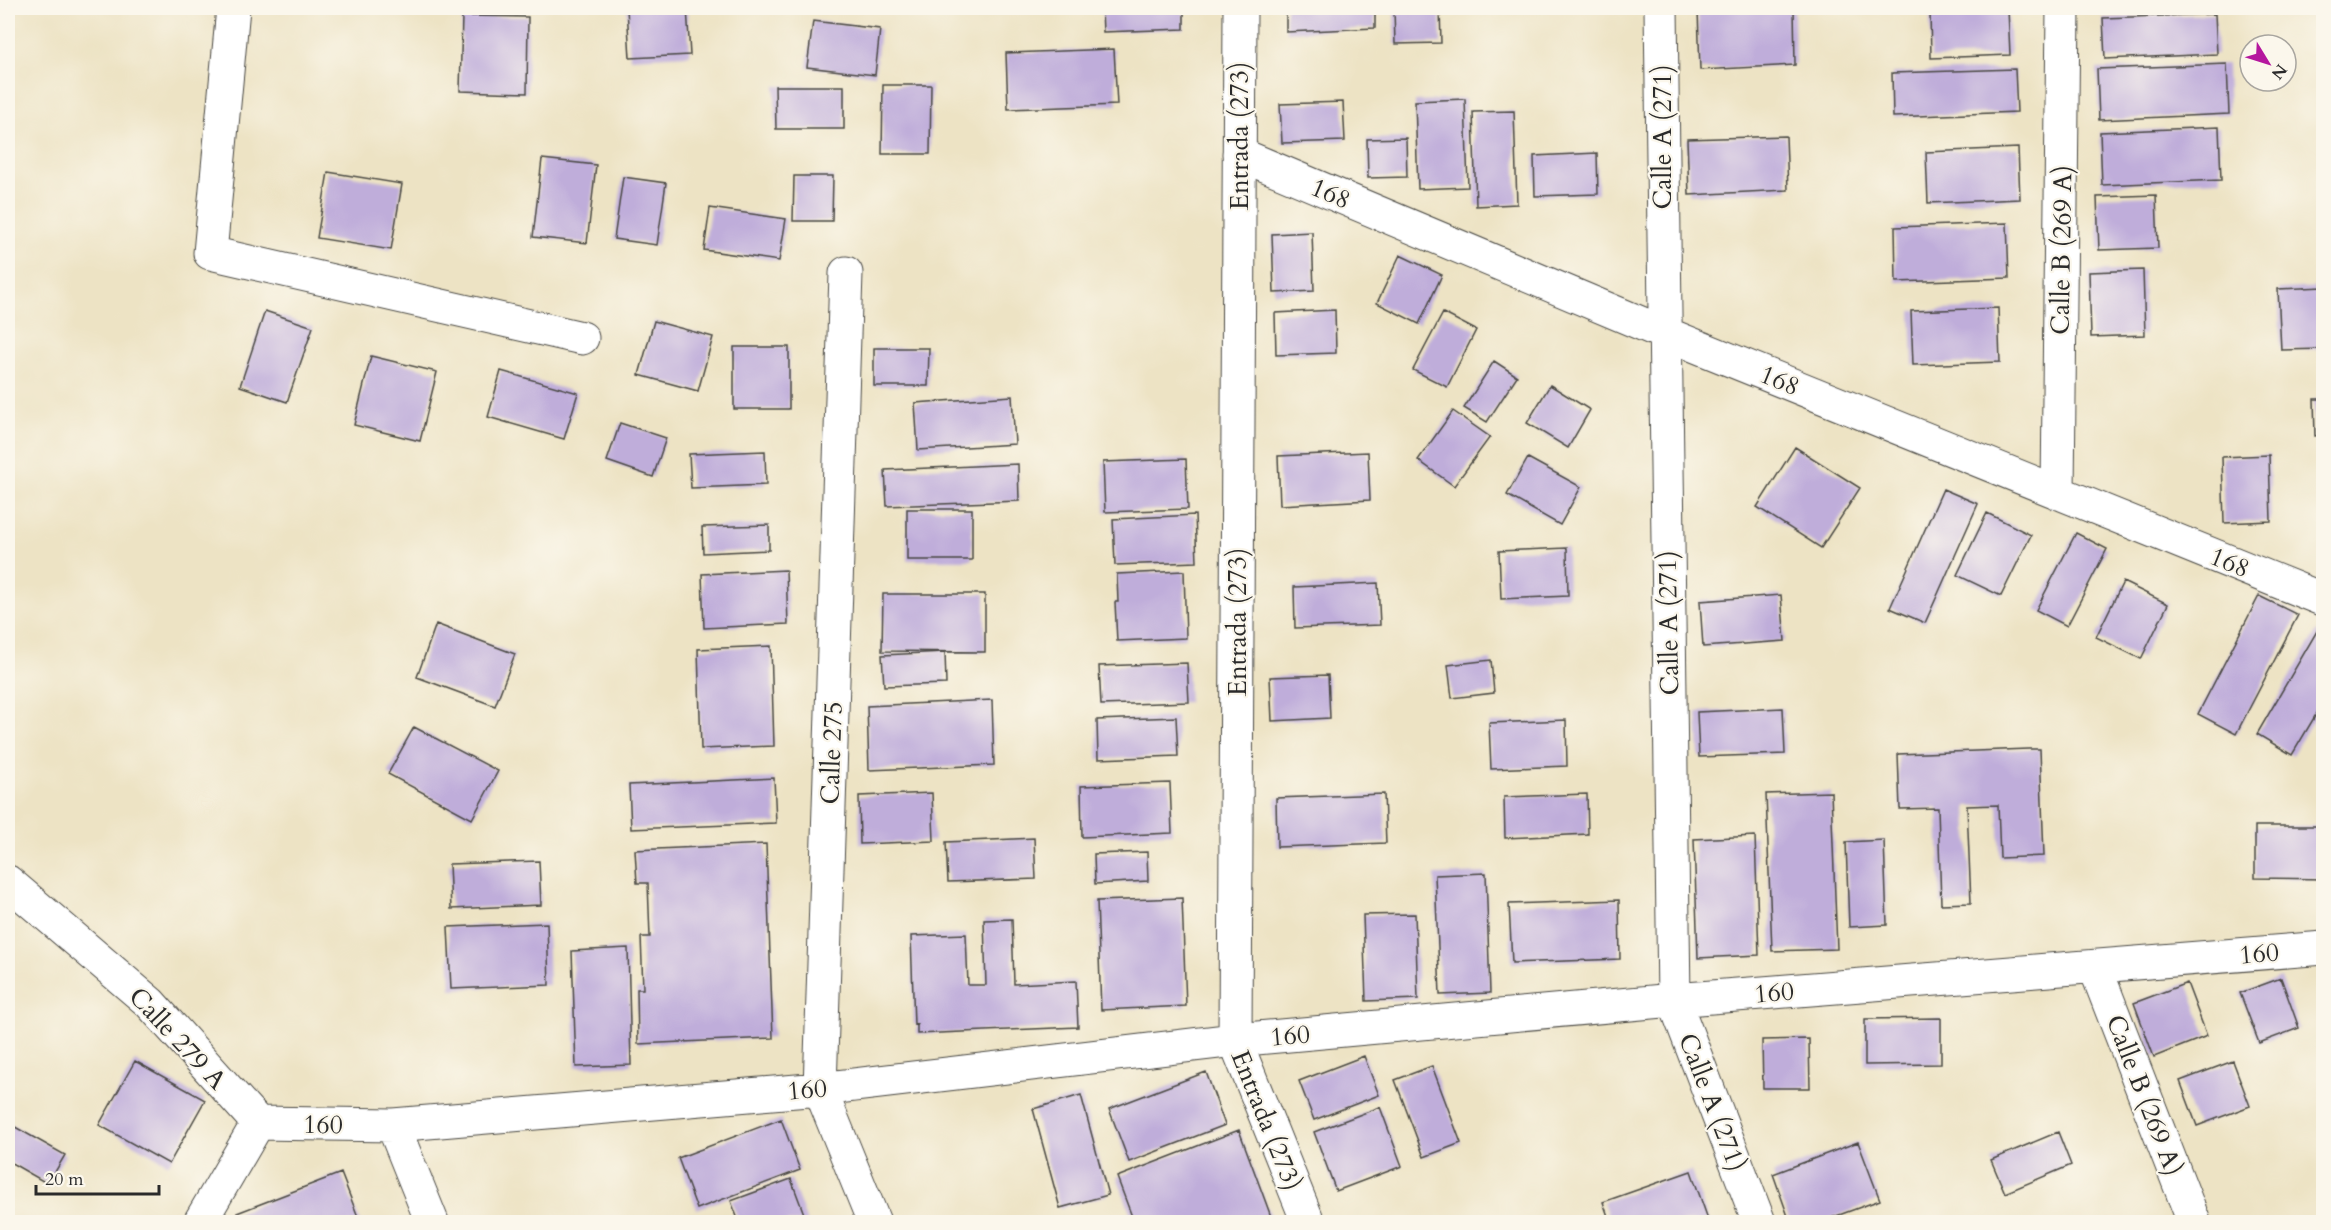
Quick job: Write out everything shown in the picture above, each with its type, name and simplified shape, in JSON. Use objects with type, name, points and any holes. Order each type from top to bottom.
[{"type":"street","points":[[233,8],[210,253],[582,338]]},
{"type":"street","name":"Entrada (273)","points":[[1240,8],[1235,1040],[1308,1222]]},
{"type":"street","name":"Calle A (271)","points":[[1661,8],[1674,1000],[1759,1222]]},
{"type":"street","name":"Calle B (269 A)","points":[[2058,493],[2063,8]]},
{"type":"street","name":"168","points":[[1239,154],[1664,333],[2324,600]]},
{"type":"street","name":"Calle 275","points":[[846,273],[820,1089],[874,1222]]},
{"type":"street","name":"Calle 279 A","points":[[8,882],[150,1003],[258,1123]]},
{"type":"street","name":"160","points":[[258,1123],[393,1125],[820,1089],[1235,1040],[1674,1000],[2324,948]]},
{"type":"street","name":"Calle B (269 A)","points":[[2095,967],[2194,1222]]},
{"type":"street","points":[[200,1222],[258,1123]]},
{"type":"street","points":[[393,1125],[432,1222]]},
{"type":"building","points":[[627,8],[687,8],[690,55],[630,58]]},
{"type":"building","points":[[1102,8],[1184,8],[1184,29],[1103,32]]},
{"type":"building","points":[[1286,8],[1375,8],[1375,28],[1286,32]]},
{"type":"building","points":[[1394,8],[1440,8],[1441,43],[1395,44]]},
{"type":"building","points":[[1794,8],[1795,65],[1700,70],[1698,10]]},
{"type":"building","points":[[2008,9],[2010,55],[1931,58],[1930,12]]},
{"type":"building","points":[[2215,14],[2217,54],[2105,59],[2103,18]]},
{"type":"building","points":[[462,16],[528,17],[527,93],[460,91]]},
{"type":"building","points":[[813,21],[880,29],[875,75],[807,67]]},
{"type":"building","points":[[1114,49],[1117,105],[1008,109],[1006,53]]},
{"type":"building","points":[[2227,64],[2229,114],[2099,120],[2097,69]]},
{"type":"building","points":[[2015,69],[2017,112],[1893,117],[1892,73]]},
{"type":"building","points":[[883,85],[931,85],[930,154],[882,154]]},
{"type":"building","points":[[775,86],[844,86],[844,129],[776,129]]},
{"type":"building","points":[[1465,99],[1468,187],[1418,189],[1415,101]]},
{"type":"building","points":[[1343,102],[1345,141],[1282,143],[1280,104]]},
{"type":"building","points":[[1514,111],[1517,204],[1476,206],[1473,112]]},
{"type":"building","points":[[2219,127],[2221,180],[2102,185],[2100,132]]},
{"type":"building","points":[[1786,136],[1788,190],[1689,195],[1687,139]]},
{"type":"building","points":[[1406,138],[1407,177],[1368,178],[1367,139]]},
{"type":"building","points":[[2018,148],[2020,199],[1928,203],[1926,152]]},
{"type":"building","points":[[1597,153],[1598,194],[1535,196],[1534,156]]},
{"type":"building","points":[[542,159],[596,165],[587,243],[533,237]]},
{"type":"building","points":[[328,172],[402,184],[391,250],[317,238]]},
{"type":"building","points":[[794,176],[833,176],[832,221],[793,221]]},
{"type":"building","points":[[623,177],[666,183],[657,245],[614,239]]},
{"type":"building","points":[[2156,195],[2158,248],[2099,250],[2097,197]]},
{"type":"building","points":[[710,208],[786,219],[779,261],[704,250]]},
{"type":"building","points":[[2007,223],[2009,278],[1896,282],[1895,227]]},
{"type":"building","points":[[1312,232],[1314,291],[1274,293],[1272,234]]},
{"type":"building","points":[[1400,255],[1442,275],[1419,324],[1377,303]]},
{"type":"building","points":[[2143,270],[2145,335],[2091,337],[2089,272]]},
{"type":"building","points":[[2324,287],[2324,349],[2281,350],[2278,289]]},
{"type":"building","points":[[1998,308],[2000,362],[1913,365],[1911,311]]},
{"type":"building","points":[[1335,310],[1336,353],[1276,355],[1275,313]]},
{"type":"building","points":[[265,311],[313,327],[287,402],[240,386]]},
{"type":"building","points":[[1443,313],[1476,330],[1447,387],[1413,370]]},
{"type":"building","points":[[654,321],[713,337],[698,391],[639,375]]},
{"type":"building","points":[[734,347],[789,347],[789,409],[734,409]]},
{"type":"building","points":[[874,348],[929,348],[928,386],[874,386]]},
{"type":"building","points":[[371,356],[437,372],[420,441],[354,425]]},
{"type":"building","points":[[1494,361],[1517,376],[1487,422],[1464,408]]},
{"type":"building","points":[[501,371],[578,393],[564,439],[488,417]]},
{"type":"building","points":[[1550,385],[1590,410],[1568,448],[1527,423]]},
{"type":"building","points":[[1012,396],[1015,444],[918,450],[915,403]]},
{"type":"building","points":[[2314,399],[2324,399],[2324,435],[2315,436]]},
{"type":"building","points":[[1453,411],[1490,437],[1454,486],[1418,460]]},
{"type":"building","points":[[620,423],[666,438],[653,477],[607,461]]},
{"type":"building","points":[[1795,447],[1860,488],[1821,548],[1757,507]]},
{"type":"building","points":[[765,451],[766,485],[691,488],[689,454]]},
{"type":"building","points":[[1368,452],[1370,500],[1280,505],[1278,456]]},
{"type":"building","points":[[2269,455],[2271,521],[2224,523],[2222,457]]},
{"type":"building","points":[[1528,458],[1581,487],[1560,525],[1507,495]]},
{"type":"building","points":[[1186,459],[1188,509],[1105,512],[1103,462]]},
{"type":"building","points":[[1018,464],[1019,501],[887,506],[885,470]]},
{"type":"building","points":[[1943,489],[1978,504],[1925,623],[1890,608]]},
{"type":"building","points":[[907,509],[972,509],[972,560],[907,560]]},
{"type":"building","points":[[1987,513],[2031,535],[2001,596],[1957,575]]},
{"type":"building","points":[[1195,515],[1197,562],[1115,565],[1113,519]]},
{"type":"building","points":[[769,525],[769,550],[703,553],[702,527]]},
{"type":"building","points":[[2076,533],[2107,549],[2067,626],[2036,610]]},
{"type":"building","points":[[1567,548],[1568,596],[1501,599],[1499,551]]},
{"type":"building","points":[[786,570],[788,624],[704,628],[702,574]]},
{"type":"building","points":[[1184,571],[1186,638],[1117,641],[1115,602],[1118,602],[1117,574]]},
{"type":"building","points":[[2123,582],[2168,604],[2141,659],[2096,637]]},
{"type":"building","points":[[1378,583],[1380,625],[1295,628],[1294,587]]},
{"type":"building","points":[[883,594],[985,594],[985,652],[882,651]]},
{"type":"building","points":[[1781,595],[1785,641],[1703,647],[1700,601]]},
{"type":"building","points":[[2259,596],[2298,615],[2236,734],[2198,714]]},
{"type":"building","points":[[436,624],[515,654],[495,706],[417,677]]},
{"type":"building","points":[[2317,631],[2324,635],[2324,701],[2292,755],[2257,734]]},
{"type":"building","points":[[771,646],[774,746],[701,749],[698,649]]},
{"type":"building","points":[[945,652],[946,684],[884,686],[882,655]]},
{"type":"building","points":[[1491,660],[1494,693],[1452,698],[1448,665]]},
{"type":"building","points":[[1187,663],[1189,702],[1101,705],[1099,666]]},
{"type":"building","points":[[1328,675],[1330,718],[1272,721],[1270,677]]},
{"type":"building","points":[[992,700],[994,765],[869,770],[867,706]]},
{"type":"building","points":[[1783,708],[1785,754],[1699,757],[1697,712]]},
{"type":"building","points":[[1176,717],[1178,756],[1098,759],[1097,720]]},
{"type":"building","points":[[1566,720],[1567,766],[1491,769],[1489,723]]},
{"type":"building","points":[[414,727],[498,771],[472,819],[388,774]]},
{"type":"building","points":[[2040,749],[2044,856],[2000,858],[1998,805],[1967,806],[1971,903],[1941,904],[1938,808],[1900,809],[1898,754]]},
{"type":"building","points":[[774,778],[776,823],[631,829],[629,785]]},
{"type":"building","points":[[1170,783],[1172,833],[1082,837],[1081,786]]},
{"type":"building","points":[[1831,792],[1837,949],[1772,951],[1766,794]]},
{"type":"building","points":[[932,793],[934,841],[860,844],[859,796]]},
{"type":"building","points":[[1384,794],[1386,843],[1277,847],[1276,798]]},
{"type":"building","points":[[1587,794],[1588,834],[1505,838],[1504,797]]},
{"type":"building","points":[[2255,826],[2324,826],[2324,879],[2255,878]]},
{"type":"building","points":[[1755,836],[1759,955],[1698,958],[1694,839]]},
{"type":"building","points":[[1034,838],[1036,879],[948,882],[946,842]]},
{"type":"building","points":[[1884,840],[1887,925],[1849,927],[1846,842]]},
{"type":"building","points":[[766,844],[773,1038],[638,1044],[637,989],[643,989],[641,937],[650,937],[648,883],[637,883],[635,850]]},
{"type":"building","points":[[1147,852],[1148,881],[1095,884],[1094,854]]},
{"type":"building","points":[[539,861],[541,905],[451,909],[449,864]]},
{"type":"building","points":[[1486,873],[1490,993],[1440,995],[1435,875]]},
{"type":"building","points":[[1182,898],[1186,1006],[1101,1010],[1097,901]]},
{"type":"building","points":[[1619,900],[1620,959],[1512,963],[1509,904]]},
{"type":"building","points":[[1415,914],[1418,999],[1366,1001],[1363,915]]},
{"type":"building","points":[[1012,919],[1014,984],[1076,981],[1078,1027],[917,1034],[917,1024],[914,1025],[911,936],[966,934],[968,985],[986,985],[984,920]]},
{"type":"building","points":[[547,923],[549,985],[451,989],[448,927]]},
{"type":"building","points":[[628,948],[631,1065],[576,1067],[572,951]]},
{"type":"building","points":[[2281,978],[2299,1028],[2259,1043],[2240,993]]},
{"type":"building","points":[[2187,983],[2207,1036],[2154,1057],[2134,1003]]},
{"type":"building","points":[[1941,1018],[1941,1064],[1865,1065],[1865,1019]]},
{"type":"building","points":[[1809,1039],[1810,1088],[1763,1088],[1762,1040]]},
{"type":"building","points":[[1364,1056],[1379,1095],[1314,1120],[1299,1081]]},
{"type":"building","points":[[135,1061],[205,1100],[169,1164],[99,1125]]},
{"type":"building","points":[[2233,1061],[2250,1106],[2197,1126],[2180,1081]]},
{"type":"building","points":[[1432,1066],[1461,1143],[1424,1157],[1395,1080]]},
{"type":"building","points":[[1206,1072],[1225,1125],[1129,1162],[1109,1109]]},
{"type":"building","points":[[1081,1095],[1108,1195],[1060,1208],[1033,1109]]},
{"type":"building","points":[[1380,1107],[1402,1166],[1336,1191],[1314,1132]]},
{"type":"building","points":[[781,1119],[800,1170],[697,1209],[678,1158]]},
{"type":"building","points":[[8,1123],[65,1155],[48,1184],[8,1161]]},
{"type":"building","points":[[1239,1130],[1273,1222],[1134,1222],[1117,1177]]},
{"type":"building","points":[[2058,1132],[2071,1165],[2005,1193],[1991,1160]]},
{"type":"building","points":[[1858,1142],[1880,1200],[1820,1222],[1790,1222],[1773,1174]]},
{"type":"building","points":[[1691,1171],[1709,1222],[1610,1222],[1603,1202]]},
{"type":"building","points":[[341,1173],[360,1222],[241,1222],[237,1213]]},
{"type":"building","points":[[791,1179],[807,1222],[739,1222],[731,1201]]}]
